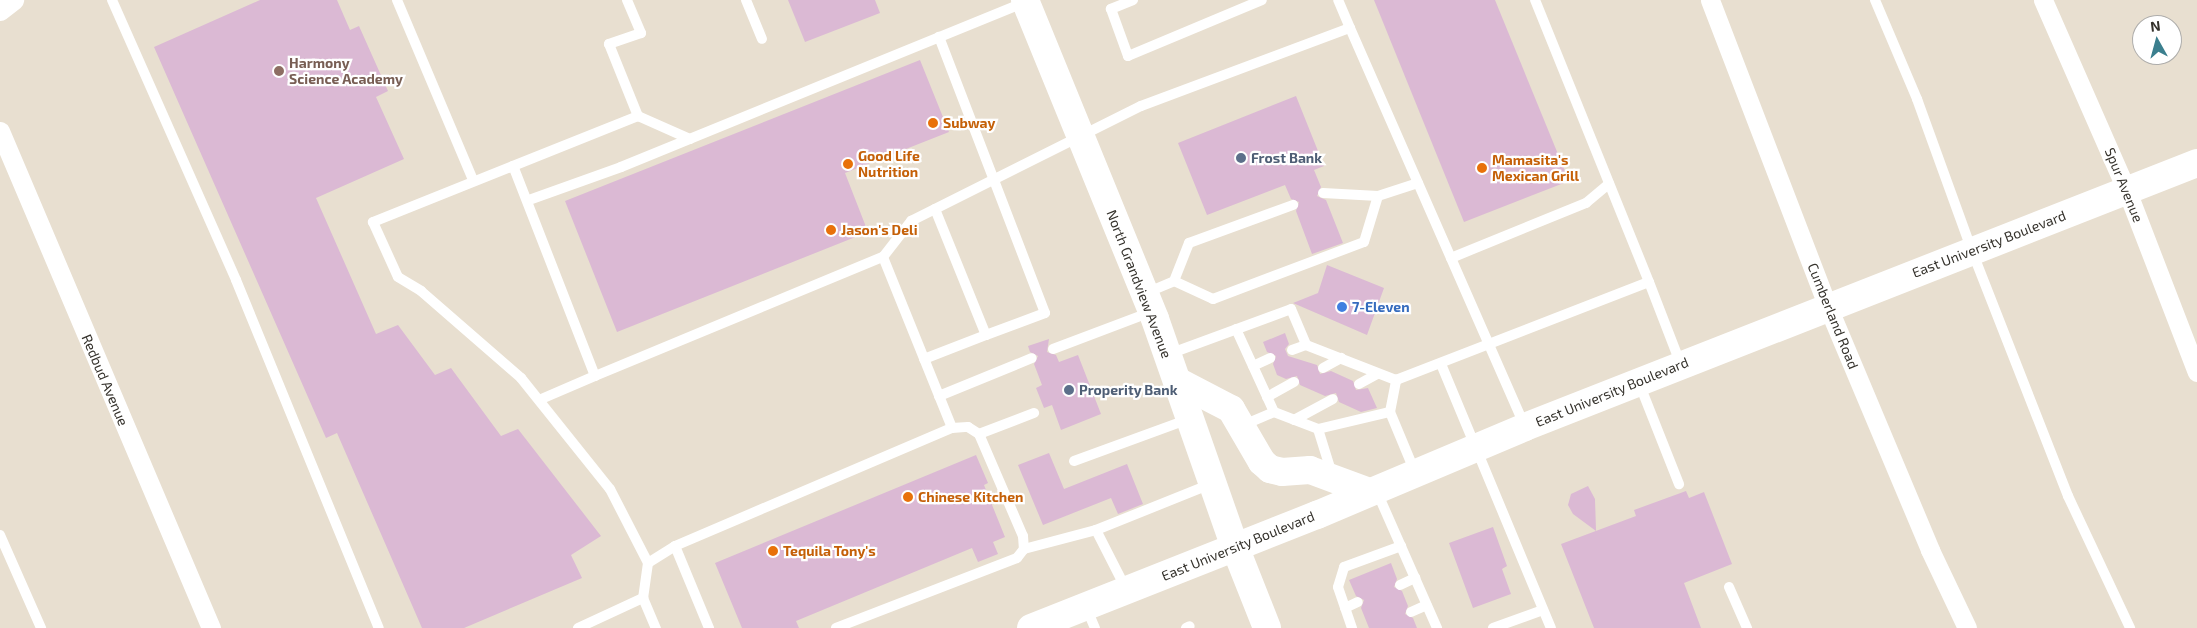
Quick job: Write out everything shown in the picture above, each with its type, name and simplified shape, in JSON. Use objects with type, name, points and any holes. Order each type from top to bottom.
[{"type":"main road","name":"North Grandview Avenue","points":[[1025,1],[1148,303],[1235,547],[1267,628]]},
{"type":"main road","name":"East University Boulevard","points":[[1031,628],[1091,617],[1127,590],[1372,491],[1477,446],[2197,163]]},
{"type":"main road","points":[[1177,381],[1231,409],[1262,462],[1270,468],[1289,472],[1310,470],[1372,491]]},
{"type":"street","points":[[0,11],[14,0]]},
{"type":"street","name":"Cumberland Road","points":[[1710,0],[1828,307],[1930,550],[1967,628]]},
{"type":"street","name":"Spur Avenue","points":[[2043,0],[2127,191],[2197,372]]},
{"type":"street","name":"Redbud Avenue","points":[[0,131],[211,628]]},
{"type":"lane","points":[[112,0],[236,280],[379,628]]},
{"type":"lane","points":[[397,0],[473,180]]},
{"type":"lane","points":[[627,0],[641,33],[609,44],[638,116],[690,139]]},
{"type":"lane","points":[[746,0],[762,39]]},
{"type":"lane","points":[[1133,0],[1111,9],[1128,56],[1262,0]]},
{"type":"lane","points":[[1338,0],[1525,427]]},
{"type":"lane","points":[[1535,0],[1681,365]]},
{"type":"lane","points":[[1876,0],[1917,99],[1972,251],[2068,496],[2130,628]]},
{"type":"lane","points":[[529,200],[690,139],[1025,1]]},
{"type":"lane","points":[[539,400],[883,257],[910,221],[1081,138],[1141,106],[1350,28]]},
{"type":"lane","points":[[924,359],[1045,313],[996,180],[939,37]]},
{"type":"lane","points":[[638,116],[514,166],[473,180],[373,222],[398,277],[421,291],[522,378],[610,489],[648,563],[644,598],[656,628]]},
{"type":"lane","points":[[514,166],[529,200],[595,376]]},
{"type":"lane","points":[[1323,193],[1378,196],[1418,183]]},
{"type":"lane","points":[[1451,258],[1586,203],[1609,184]]},
{"type":"lane","points":[[1174,281],[1213,299],[1364,242],[1378,196]]},
{"type":"lane","points":[[1053,349],[1148,303],[1174,281],[1188,243],[1293,205]]},
{"type":"lane","points":[[935,209],[986,335]]},
{"type":"lane","points":[[883,257],[952,428]]},
{"type":"lane","points":[[1292,350],[1306,345],[1396,380],[1649,282]]},
{"type":"lane","points":[[1167,355],[1291,309],[1306,345]]},
{"type":"lane","points":[[1236,329],[1274,412],[1318,429],[1390,412]]},
{"type":"lane","points":[[939,396],[1032,358]]},
{"type":"lane","points":[[1253,366],[1270,358]]},
{"type":"lane","points":[[1323,368],[1341,358]]},
{"type":"lane","points":[[1441,364],[1477,446],[1551,628]]},
{"type":"lane","points":[[1359,384],[1377,374]]},
{"type":"lane","points":[[1396,380],[1390,412],[1415,472]]},
{"type":"lane","points":[[1267,397],[1294,382]]},
{"type":"lane","points":[[1639,382],[1679,484]]},
{"type":"lane","points":[[1294,420],[1332,399]]},
{"type":"lane","points":[[1240,427],[1274,412]]},
{"type":"lane","points":[[979,434],[1034,413]]},
{"type":"lane","points":[[1074,461],[1190,419]]},
{"type":"lane","points":[[648,563],[675,546],[952,428],[968,427],[979,434],[1023,536],[1024,548],[1017,558],[836,628]]},
{"type":"lane","points":[[1318,429],[1333,479]]},
{"type":"lane","points":[[1024,548],[1096,530],[1212,484]]},
{"type":"lane","points":[[1372,491],[1401,546],[1437,628]]},
{"type":"lane","points":[[1096,530],[1127,590]]},
{"type":"lane","points":[[0,535],[40,628]]},
{"type":"lane","points":[[675,546],[709,628]]},
{"type":"lane","points":[[1352,628],[1338,587],[1344,568],[1401,546]]},
{"type":"lane","points":[[1400,585],[1415,578]]},
{"type":"lane","points":[[1729,587],[1747,628]]},
{"type":"lane","points":[[578,628],[644,598]]},
{"type":"lane","points":[[1345,608],[1358,602]]},
{"type":"lane","points":[[1411,612],[1427,605]]},
{"type":"lane","points":[[1493,628],[1543,610]]},
{"type":"building","points":[[260,0],[337,0],[350,30],[359,26],[388,91],[376,97],[404,159],[316,198],[376,334],[398,325],[435,375],[451,368],[501,436],[518,429],[601,536],[571,555],[582,578],[464,628],[422,628],[337,433],[326,438],[154,47]]},
{"type":"building","points":[[788,0],[875,0],[880,13],[805,42]]},
{"type":"building","points":[[1374,0],[1495,0],[1569,181],[1464,222]]},
{"type":"building","points":[[920,60],[949,132],[845,173],[868,232],[617,332],[565,201]]},
{"type":"building","points":[[1296,96],[1324,166],[1314,170],[1321,187],[1317,196],[1326,200],[1343,243],[1312,254],[1296,211],[1299,202],[1291,199],[1285,185],[1207,215],[1178,143]]},
{"type":"building","points":[[1327,265],[1384,288],[1367,335],[1293,303],[1318,293]]},
{"type":"building","points":[[1285,333],[1289,344],[1285,349],[1288,356],[1317,365],[1320,374],[1331,371],[1353,381],[1356,390],[1368,388],[1377,408],[1361,412],[1339,402],[1336,393],[1325,396],[1300,385],[1297,376],[1286,379],[1277,375],[1273,364],[1276,356],[1267,352],[1263,342]]},
{"type":"building","points":[[1049,339],[1047,352],[1056,355],[1059,362],[1078,355],[1101,414],[1061,430],[1052,405],[1044,408],[1036,388],[1042,385],[1034,364],[1038,356],[1030,352],[1028,346]]},
{"type":"building","points":[[1049,453],[1064,489],[1127,464],[1143,504],[1118,514],[1111,498],[1043,525],[1018,465]]},
{"type":"building","points":[[976,455],[988,483],[984,485],[1005,537],[993,542],[998,554],[978,562],[972,548],[796,621],[799,628],[742,628],[715,563]]},
{"type":"building","points":[[1588,486],[1595,499],[1596,531],[1573,514],[1568,505],[1571,494]]},
{"type":"building","points":[[1686,491],[1689,498],[1704,492],[1732,564],[1684,583],[1701,628],[1594,628],[1561,544],[1636,516],[1634,510]]},
{"type":"building","points":[[1493,527],[1507,566],[1502,569],[1511,594],[1473,608],[1449,543]]},
{"type":"building","points":[[1391,563],[1397,579],[1394,587],[1402,591],[1408,606],[1405,614],[1413,618],[1417,628],[1369,628],[1361,608],[1364,600],[1356,596],[1349,580]]},
{"type":"place","name":"Harmony Science Academy","points":[[279,71]]},
{"type":"place","name":"Subway","points":[[933,123]]},
{"type":"place","name":"Frost Bank","points":[[1241,158]]},
{"type":"place","name":"Good Life Nutrition","points":[[848,164]]},
{"type":"place","name":"Mamasita's Mexican Grill","points":[[1482,168]]},
{"type":"place","name":"Jason's Deli","points":[[831,230]]},
{"type":"place","name":"7-Eleven","points":[[1342,307]]},
{"type":"place","name":"Properity Bank","points":[[1069,390]]},
{"type":"place","name":"Chinese Kitchen","points":[[908,497]]},
{"type":"place","name":"Tequila Tony's","points":[[773,551]]}]
